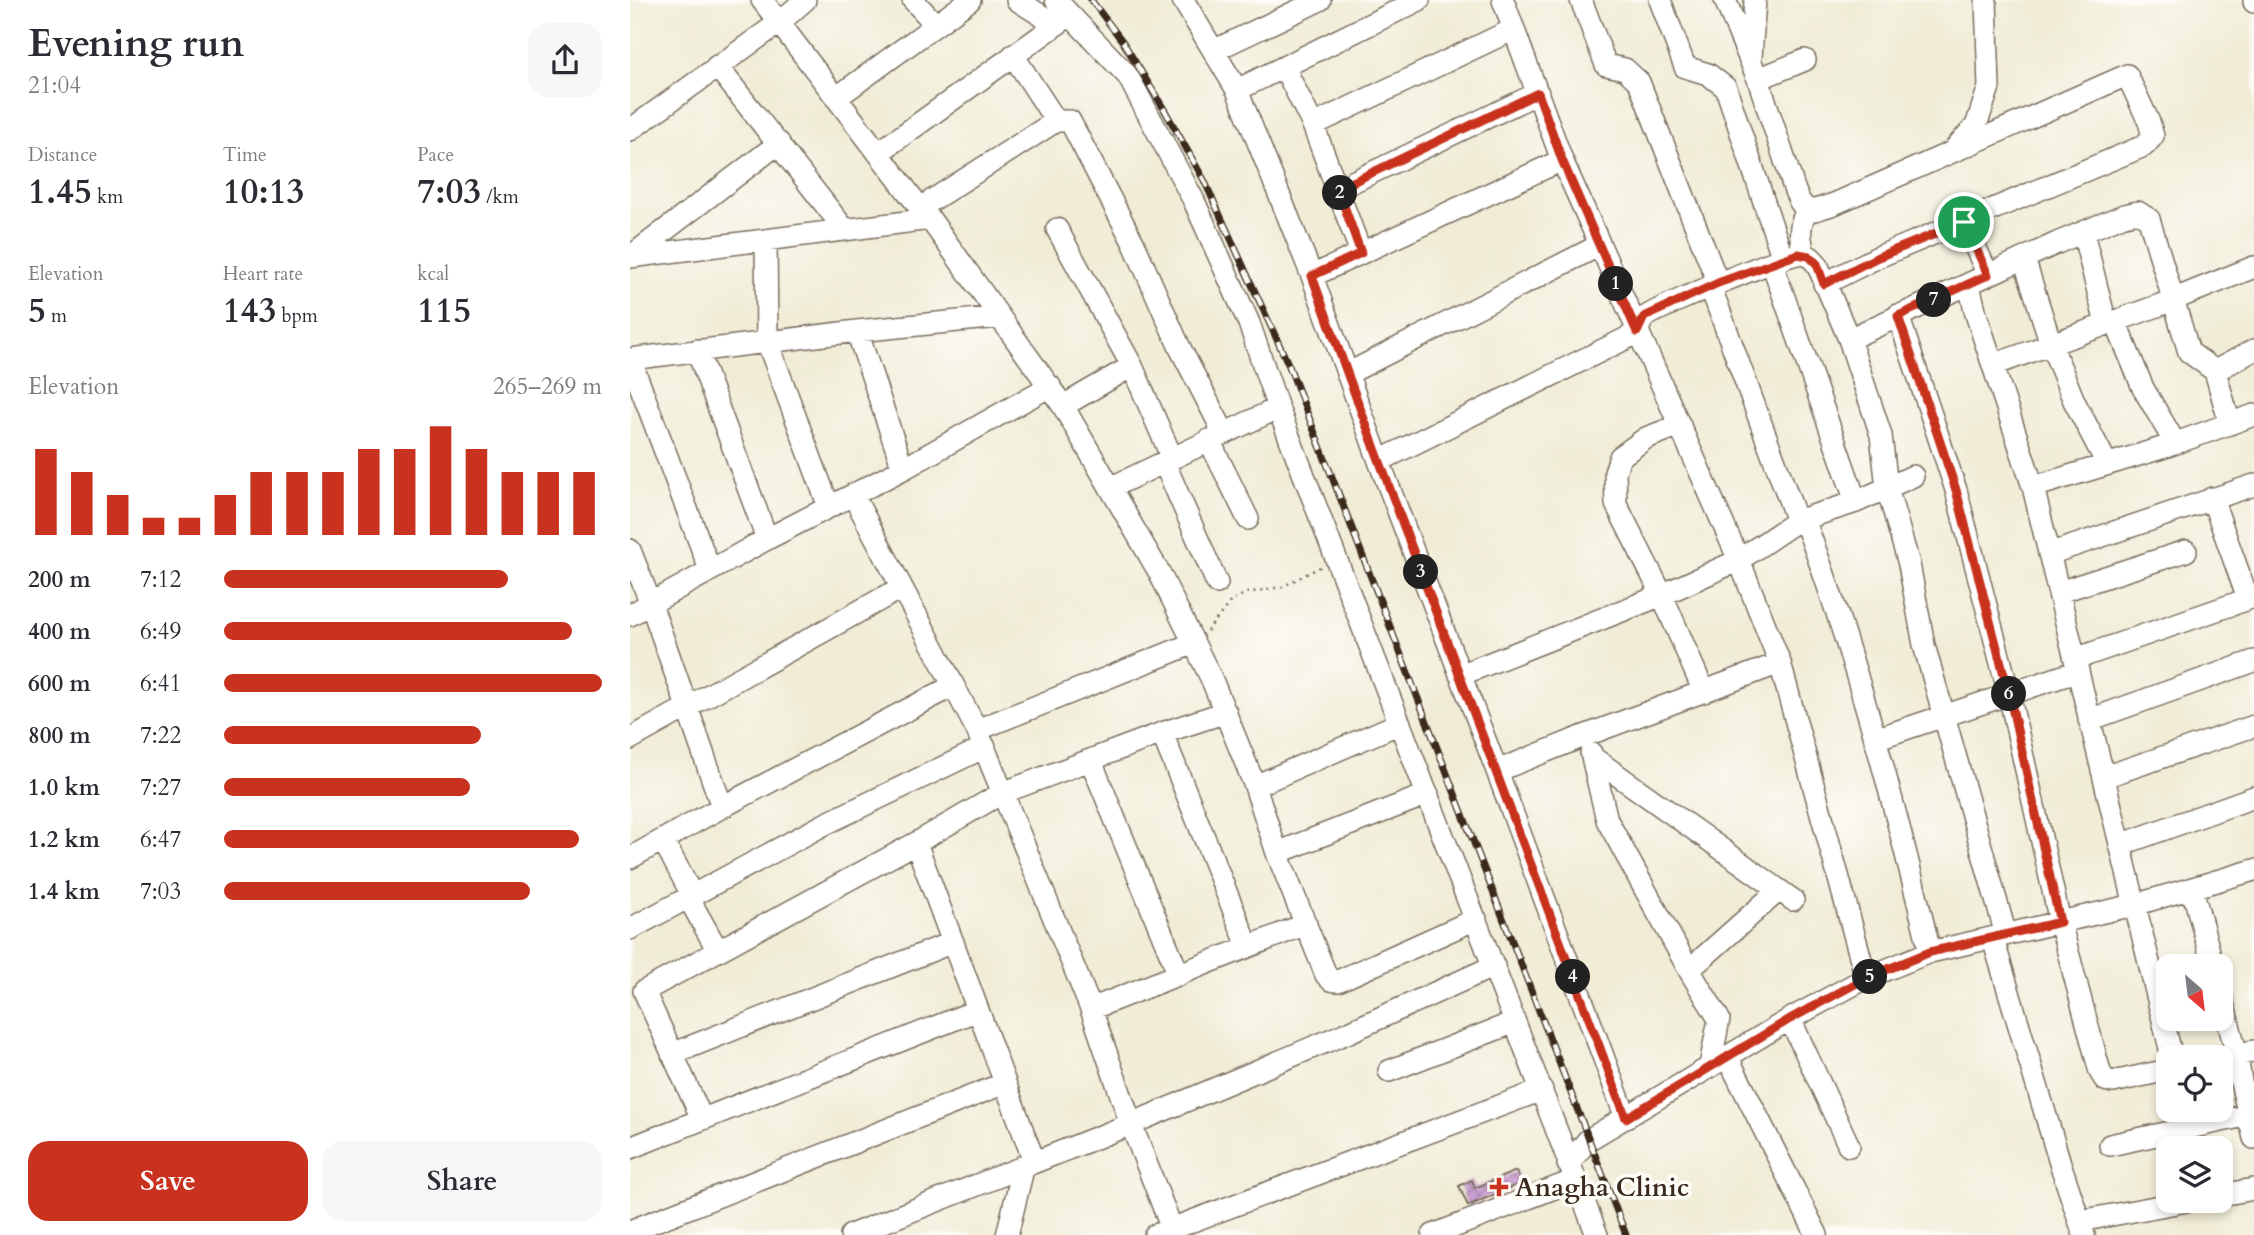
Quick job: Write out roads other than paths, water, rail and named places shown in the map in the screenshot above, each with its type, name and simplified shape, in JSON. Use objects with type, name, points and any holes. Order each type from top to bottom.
[{"type":"street","points":[[762,0],[925,214],[1050,386],[1112,487],[1159,572],[1212,680],[1326,975],[1331,980],[1338,981],[1476,919]]},
{"type":"street","points":[[630,130],[780,22],[805,0]]},
{"type":"street","points":[[913,0],[936,25]]},
{"type":"street","points":[[836,98],[970,0]]},
{"type":"street","points":[[1017,0],[1060,13],[1128,76],[1194,201],[1249,323],[1278,408],[1597,1235]]},
{"type":"street","points":[[1214,50],[1320,0]]},
{"type":"street","points":[[1237,90],[1419,0]]},
{"type":"street","points":[[1503,0],[1562,160],[1739,560],[1780,663],[1866,978]]},
{"type":"street","points":[[1581,0],[1606,65],[1625,69],[1639,82],[1801,520],[1832,594],[1900,825],[1930,952]]},
{"type":"street","points":[[1660,0],[1685,67],[1708,74],[1726,88],[1787,259],[1856,502]]},
{"type":"street","points":[[1726,0],[1754,71],[1795,191],[1807,209],[1815,211],[1834,204],[2127,75],[2149,122],[2153,136],[2144,146],[1878,257],[1824,284]]},
{"type":"street","points":[[1754,71],[1755,0]]},
{"type":"street","points":[[1952,151],[1976,126],[1989,87],[1986,0]]},
{"type":"street","points":[[1188,1],[1237,90],[1312,276],[1626,1118]]},
{"type":"street","points":[[878,153],[1013,55],[1060,13]]},
{"type":"street","points":[[1312,125],[1514,29]]},
{"type":"street","points":[[1013,55],[1056,121]]},
{"type":"street","points":[[1754,71],[1805,60]]},
{"type":"street","points":[[717,66],[845,230]]},
{"type":"street","points":[[1284,66],[1312,125],[1361,253]]},
{"type":"street","points":[[1338,189],[1538,93]]},
{"type":"street","points":[[630,257],[845,230],[925,214],[1056,121],[1070,121],[1134,244],[1217,437],[1248,519]]},
{"type":"street","points":[[630,257],[779,143]]},
{"type":"street","points":[[1312,276],[1562,160]]},
{"type":"street","points":[[1787,259],[1800,239],[1800,223],[1807,209]]},
{"type":"street","points":[[1849,339],[2124,215],[2138,212],[2149,219],[2189,352],[2215,371],[2246,423],[2033,487]]},
{"type":"street","points":[[1964,222],[1978,280],[1993,365],[2033,487],[2169,1045]]},
{"type":"street","points":[[1057,229],[1132,366],[1217,583]]},
{"type":"street","points":[[2083,232],[2111,323],[2143,388],[2175,443]]},
{"type":"street","points":[[766,240],[767,341],[829,506]]},
{"type":"street","points":[[1347,374],[1600,246]]},
{"type":"street","points":[[1379,461],[1637,332],[1644,317],[1714,286],[1787,259],[1809,256],[1817,264],[1849,339],[1881,435],[1887,488],[1909,564],[1924,646],[2060,1163],[2082,1228],[2156,1209]]},
{"type":"street","points":[[2024,259],[2051,344],[2074,401],[2108,464]]},
{"type":"street","points":[[1993,365],[2175,299],[2254,267]]},
{"type":"street","points":[[1898,316],[1956,490],[2009,694],[2060,922],[2100,1072],[2105,1080],[2113,1082],[2156,1073]]},
{"type":"street","points":[[710,570],[630,359],[767,341],[999,317]]},
{"type":"street","points":[[857,331],[903,469]]},
{"type":"street","points":[[697,350],[768,538]]},
{"type":"street","points":[[2215,371],[2254,350]]},
{"type":"street","points":[[1063,405],[1132,366]]},
{"type":"street","points":[[630,615],[768,538],[903,469],[1050,386]]},
{"type":"street","points":[[1112,487],[1278,408]]},
{"type":"street","points":[[1680,425],[1646,439],[1620,457],[1615,472],[1615,504],[1662,595],[1704,692]]},
{"type":"street","points":[[1460,675],[1662,595],[1739,560],[1801,520],[1856,502],[1913,476]]},
{"type":"street","points":[[2049,554],[2254,485]]},
{"type":"street","points":[[853,495],[981,738],[1091,1009],[1131,1124],[1164,1232],[1542,1090]]},
{"type":"street","points":[[1875,739],[2009,694],[2076,665],[2251,598],[2212,498]]},
{"type":"street","points":[[630,550],[722,807]]},
{"type":"street","points":[[2059,592],[2186,551]]},
{"type":"street","points":[[630,739],[901,588]]},
{"type":"street","points":[[630,929],[981,738],[1194,643]]},
{"type":"street","points":[[2090,720],[2254,661]]},
{"type":"street","points":[[1497,772],[1584,736],[1780,663]]},
{"type":"street","points":[[630,858],[953,686]]},
{"type":"street","points":[[702,1119],[644,991],[916,843],[1002,793],[1226,712]]},
{"type":"street","points":[[1255,786],[1400,723]]},
{"type":"street","points":[[2104,777],[2254,726]]},
{"type":"street","points":[[1162,733],[1248,946]]},
{"type":"street","points":[[1584,736],[1592,757],[1607,820],[1689,970],[1719,1019],[1718,1061],[1817,1235]]},
{"type":"street","points":[[1592,757],[1786,895],[1689,970]]},
{"type":"street","points":[[1091,761],[1179,975]]},
{"type":"street","points":[[1277,853],[1428,794]]},
{"type":"street","points":[[2120,845],[2254,797]]},
{"type":"street","points":[[663,840],[718,951]]},
{"type":"street","points":[[916,843],[1005,1083],[1029,1163],[1007,1235]]},
{"type":"street","points":[[1433,1235],[1571,1172],[1588,1140],[1790,1019],[1866,978],[1930,952],[2134,905],[2192,888],[2252,878]]},
{"type":"street","points":[[2192,888],[2210,954]]},
{"type":"street","points":[[1091,1009],[1306,924]]},
{"type":"street","points":[[672,1054],[953,942]]},
{"type":"street","points":[[851,1235],[1131,1124],[1494,967]]},
{"type":"street","points":[[630,1148],[978,1010]]},
{"type":"street","points":[[1790,1019],[1849,1146]]},
{"type":"street","points":[[1389,1071],[1516,1022]]},
{"type":"street","points":[[2231,1031],[2254,1138]]},
{"type":"street","points":[[630,1231],[1005,1083]]},
{"type":"street","points":[[2110,1145],[2249,1115]]},
{"type":"street","points":[[2233,1193],[2254,1189]]},
{"type":"railway","points":[[1091,0],[1123,42],[1204,180],[1289,366],[1626,1235]]},
{"type":"place","name":"Anagha Clinic","points":[[1499,1187]]}]
